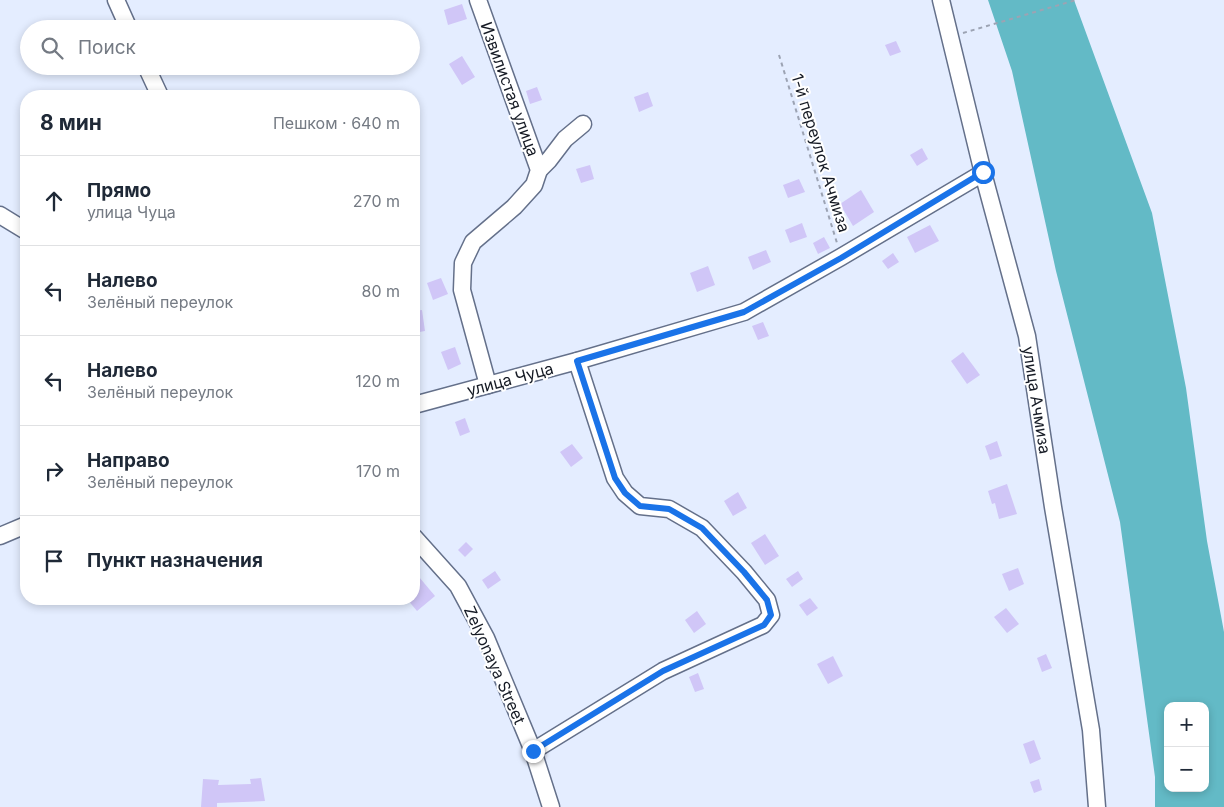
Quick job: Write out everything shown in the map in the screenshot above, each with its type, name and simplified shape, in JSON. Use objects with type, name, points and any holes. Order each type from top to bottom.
[{"type":"street","points":[[116,0],[125,20]]},
{"type":"street","name":"Извилистая улица","points":[[478,0],[539,170],[534,185],[514,206],[473,242],[463,263],[462,290],[488,385]]},
{"type":"street","name":"улица Ачмиза","points":[[941,0],[983,172],[1027,336],[1053,507],[1091,730],[1097,807]]},
{"type":"street","points":[[150,75],[157,90]]},
{"type":"street","points":[[539,170],[565,139],[583,124]]},
{"type":"street","name":"улица Чуца","points":[[420,404],[744,312],[841,258],[983,172]]},
{"type":"street","points":[[0,215],[20,227]]},
{"type":"street","points":[[533,751],[663,671],[764,625],[771,615],[767,600],[744,572],[702,528],[669,509],[640,506],[625,493],[615,478],[577,361]]},
{"type":"street","points":[[0,536],[20,528]]},
{"type":"street","name":"Zelyonaya Street","points":[[420,544],[458,586],[486,638],[533,751],[551,807]]},
{"type":"path","points":[[950,36],[987,27],[1076,0]]},
{"type":"path","name":"1-й переулок Ачмиза","points":[[779,55],[841,258]]},
{"type":"water","points":[[988,0],[1074,0],[1152,213],[1186,388],[1207,541],[1224,632],[1224,807],[1155,807],[1155,777],[1120,522],[1056,271],[1012,71]]},
{"type":"building","points":[[462,4],[467,19],[448,25],[444,10]]},
{"type":"building","points":[[896,41],[901,52],[890,56],[885,45]]},
{"type":"building","points":[[462,56],[475,77],[462,85],[449,64]]},
{"type":"building","points":[[537,87],[542,100],[530,104],[526,91]]},
{"type":"building","points":[[648,92],[653,106],[639,112],[634,97]]},
{"type":"building","points":[[922,148],[928,159],[917,166],[910,155]]},
{"type":"building","points":[[590,165],[594,179],[581,183],[576,169]]},
{"type":"building","points":[[799,179],[805,192],[788,198],[783,185]]},
{"type":"building","points":[[861,190],[874,212],[853,226],[840,204]]},
{"type":"building","points":[[802,223],[807,237],[790,243],[785,230]]},
{"type":"building","points":[[930,225],[939,241],[915,253],[907,237]]},
{"type":"building","points":[[824,237],[830,248],[818,254],[813,243]]},
{"type":"building","points":[[766,250],[771,262],[753,270],[748,257]]},
{"type":"building","points":[[893,253],[899,262],[888,269],[882,261]]},
{"type":"building","points":[[708,266],[715,285],[697,292],[690,273]]},
{"type":"building","points":[[441,278],[448,294],[433,300],[427,283]]},
{"type":"building","points":[[420,310],[422,310],[425,331],[420,332]]},
{"type":"building","points":[[763,322],[769,336],[758,340],[752,326]]},
{"type":"building","points":[[455,347],[461,364],[448,370],[441,352]]},
{"type":"building","points":[[963,352],[980,375],[967,384],[951,361]]},
{"type":"building","points":[[465,418],[470,432],[460,436],[455,422]]},
{"type":"building","points":[[997,441],[1002,456],[990,460],[985,446]]},
{"type":"building","points":[[572,444],[583,458],[571,467],[560,452]]},
{"type":"building","points":[[1007,484],[1017,514],[999,519],[995,503],[992,504],[988,491]]},
{"type":"building","points":[[738,492],[747,508],[733,516],[724,501]]},
{"type":"building","points":[[765,534],[779,556],[765,565],[751,543]]},
{"type":"building","points":[[466,542],[473,549],[465,557],[458,550]]},
{"type":"building","points":[[1018,568],[1024,584],[1009,591],[1002,574]]},
{"type":"building","points":[[495,571],[501,580],[488,589],[482,580]]},
{"type":"building","points":[[798,571],[803,579],[792,587],[786,579]]},
{"type":"building","points":[[420,578],[435,596],[417,611],[412,605],[420,605]]},
{"type":"building","points":[[810,598],[818,608],[807,616],[799,605]]},
{"type":"building","points":[[1006,608],[1019,624],[1007,633],[994,617]]},
{"type":"building","points":[[697,611],[706,624],[694,633],[685,620]]},
{"type":"building","points":[[1046,654],[1052,668],[1042,672],[1037,658]]},
{"type":"building","points":[[833,656],[843,676],[828,684],[817,664]]},
{"type":"building","points":[[698,673],[704,689],[695,692],[689,677]]},
{"type":"building","points":[[1034,740],[1041,759],[1030,764],[1023,744]]},
{"type":"building","points":[[261,778],[265,801],[217,803],[217,807],[201,807],[203,779],[219,780],[218,785],[251,784],[250,779]]},
{"type":"building","points":[[1039,779],[1042,790],[1034,793],[1030,782]]},
{"type":"route","points":[[533,751],[663,671],[764,625],[771,615],[767,600],[744,572],[702,528],[669,509],[640,506],[625,493],[615,478],[577,361],[744,312],[841,258],[983,172]]}]
